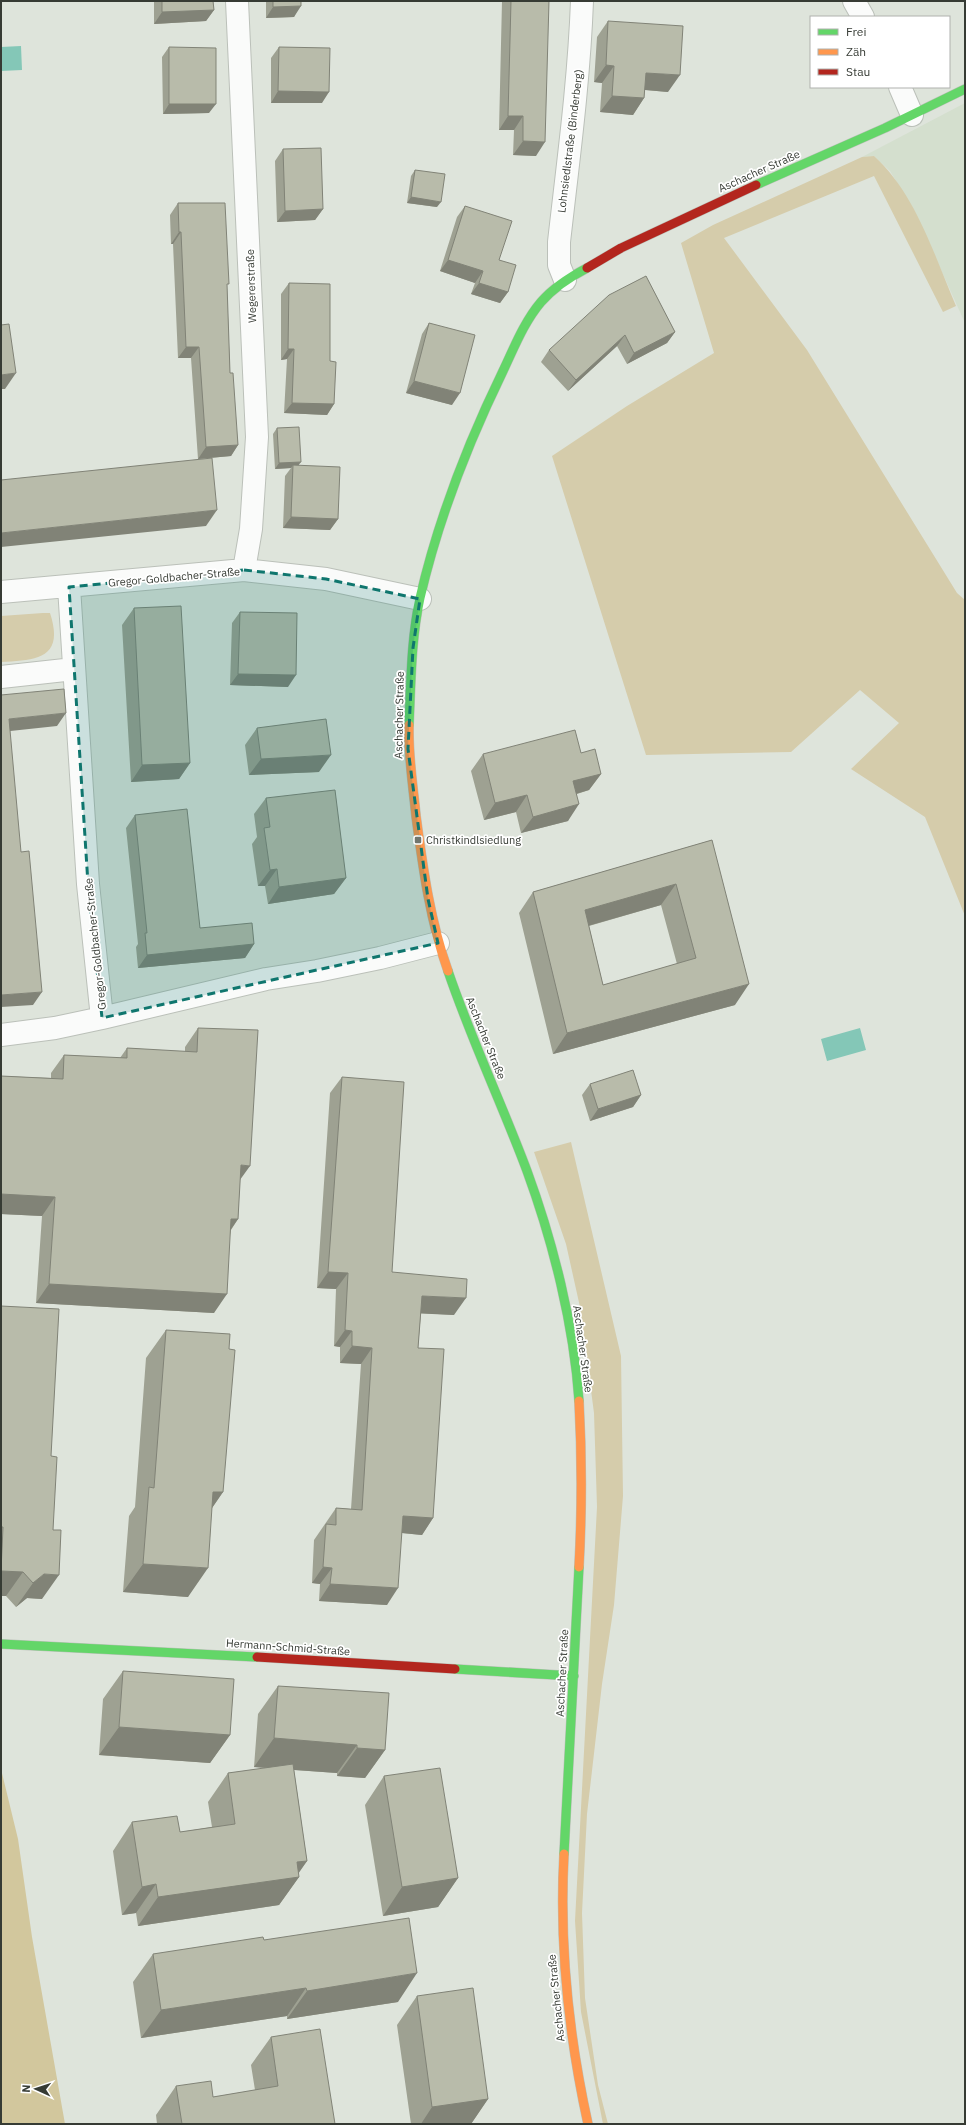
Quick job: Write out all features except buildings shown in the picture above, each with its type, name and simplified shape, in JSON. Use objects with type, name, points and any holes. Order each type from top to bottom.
[{"type":"street","name":"Wegererstraße","points":[[237,1],[257,437],[250,529],[244,570]]},
{"type":"street","name":"Lohnsiedlstraße (Binderberg)","points":[[565,280],[559,265],[558,242],[577,93],[582,1]]},
{"type":"street","points":[[854,1],[862,16]]},
{"type":"street","points":[[900,88],[912,115]]},
{"type":"street","name":"Aschacher Straße","points":[[588,2124],[567,2008],[562,1941],[563,1871],[579,1581],[582,1449],[578,1390],[571,1332],[558,1273],[528,1172],[462,1010],[438,943],[422,870],[408,749],[413,648],[420,599],[446,508],[481,417],[526,323],[541,302],[565,280],[621,248],[912,115],[965,89]]},
{"type":"street","name":"Gregor-Goldbacher-Straße","points":[[1,592],[244,570],[326,579],[420,599]]},
{"type":"street","name":"Gregor-Goldbacher-Straße","points":[[69,587],[88,884],[102,1018],[266,979],[317,971],[380,958],[438,943]]},
{"type":"street","points":[[1,676],[74,669]]},
{"type":"street","points":[[1,1035],[55,1028],[102,1018]]},
{"type":"street","name":"Hermann-Schmid-Straße","points":[[1,1644],[107,1648],[574,1676]]},
{"type":"highlighted area","points":[[244,570],[326,579],[420,599],[413,648],[408,749],[428,899],[438,943],[102,1018],[88,884],[69,587]]},
{"type":"shaded area","points":[[965,103],[965,323],[914,210],[890,171],[874,156],[862,157]]},
{"type":"shaded area","points":[[874,156],[889,171],[913,207],[956,306],[943,312],[874,176],[724,238],[807,350],[957,593],[965,600],[965,916],[925,817],[851,769],[899,723],[860,690],[791,752],[646,755],[552,456],[627,406],[714,353],[681,243],[713,225],[862,157]]},
{"type":"shaded area","points":[[50,613],[54,628],[54,640],[50,648],[44,654],[36,658],[1,662],[1,616]]},
{"type":"shaded area","points":[[571,1142],[621,1356],[623,1496],[614,1605],[602,1684],[587,1814],[582,1913],[585,1998],[598,2085],[608,2124],[603,2124],[581,2012],[575,1921],[597,1507],[594,1413],[580,1307],[566,1244],[534,1152]]},
{"type":"shaded area","points":[[1,1769],[18,1839],[32,1937],[65,2124],[1,2124]]},
{"type":"water","points":[[21,46],[22,70],[1,71],[1,47]]},
{"type":"water","points":[[860,1028],[866,1050],[827,1061],[821,1039]]},
{"type":"traffic: fast","points":[[756,185],[885,128],[965,89]]},
{"type":"traffic: fast","points":[[409,725],[413,645],[420,598],[427,569],[455,482],[490,398],[529,318],[551,292],[568,279],[587,268]]},
{"type":"traffic: fast","points":[[448,971],[527,1171],[554,1255],[572,1343],[579,1401]]},
{"type":"traffic: fast","points":[[564,1854],[579,1567]]},
{"type":"traffic: fast","points":[[1,1644],[257,1657]]},
{"type":"traffic: fast","points":[[455,1669],[574,1676]]},
{"type":"traffic: slow","points":[[409,725],[411,770],[424,875],[436,933],[448,971]]},
{"type":"traffic: slow","points":[[579,1401],[581,1442],[581,1525],[579,1567]]},
{"type":"traffic: slow","points":[[564,1854],[563,1923],[567,1990],[575,2056],[588,2124]]},
{"type":"traffic: jam","points":[[587,268],[621,248],[756,185]]},
{"type":"traffic: jam","points":[[257,1657],[455,1669]]},
{"type":"place","name":"Christkindlsiedlung","points":[[418,840]]}]
